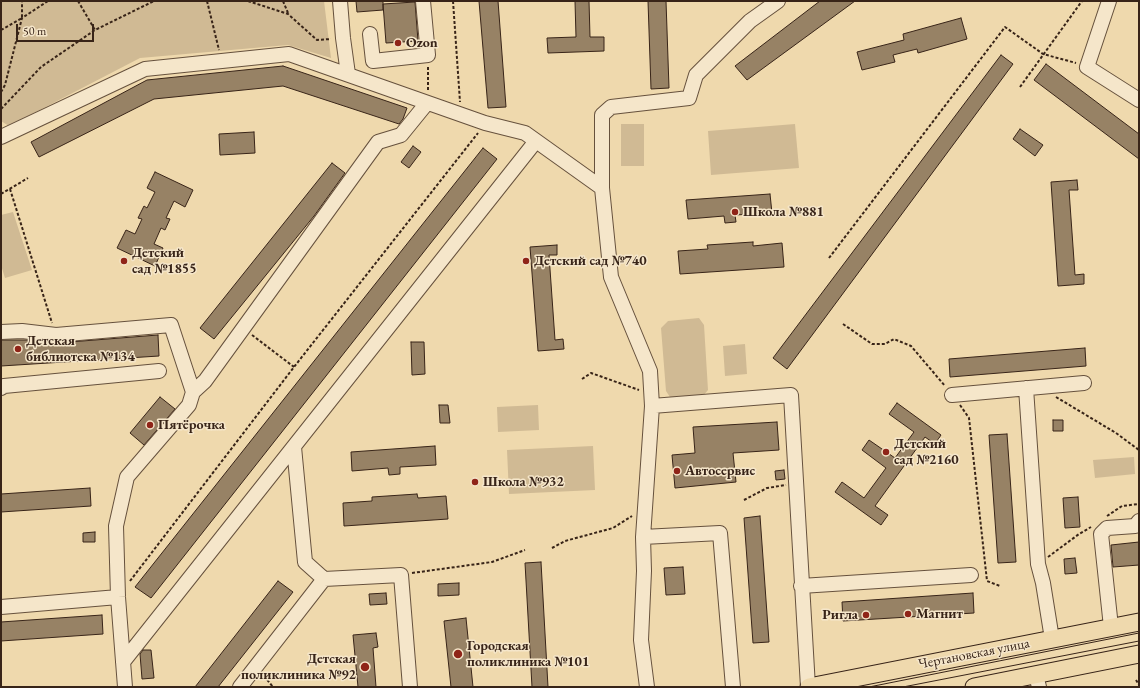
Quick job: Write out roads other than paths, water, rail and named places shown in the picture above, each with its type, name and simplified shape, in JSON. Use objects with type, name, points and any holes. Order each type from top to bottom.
[{"type":"main road","name":"Чертановская улица","points":[[808,687],[1139,622]]},
{"type":"main road","points":[[974,687],[1037,681],[1139,654]]},
{"type":"lane","points":[[340,1],[348,74]]},
{"type":"lane","points":[[373,61],[428,55],[423,1]]},
{"type":"lane","points":[[647,687],[641,640],[644,571],[643,536],[652,406],[650,371],[611,276],[602,188],[602,114],[611,107],[689,98],[696,75],[750,21],[778,1]]},
{"type":"lane","points":[[1109,1],[1087,66],[1139,100]]},
{"type":"lane","points":[[370,34],[375,84]]},
{"type":"lane","points":[[1,137],[145,68],[289,54],[485,123],[525,133],[602,188]]},
{"type":"lane","points":[[126,687],[118,597],[116,526],[127,477],[188,405],[193,392],[205,382],[378,142],[401,135],[428,102]]},
{"type":"lane","points":[[123,662],[536,141]]},
{"type":"lane","points":[[1,332],[22,331],[56,335],[171,325],[193,392]]},
{"type":"lane","points":[[1,388],[4,386],[160,371]]},
{"type":"lane","points":[[952,395],[1084,383]]},
{"type":"lane","points":[[1032,388],[1038,564],[1043,583],[1052,639]]},
{"type":"lane","points":[[652,406],[791,395],[808,687]]},
{"type":"lane","points":[[294,447],[305,562],[324,578],[401,575],[410,687]]},
{"type":"lane","points":[[1111,627],[1101,534],[1107,528],[1135,526],[1139,521]]},
{"type":"lane","points":[[643,536],[720,533],[733,687]]},
{"type":"lane","points":[[801,586],[972,575]]},
{"type":"lane","points":[[240,687],[324,578]]},
{"type":"lane","points":[[1,607],[118,597]]},
{"type":"tram line","points":[[869,687],[1139,633]]},
{"type":"tram line","points":[[903,687],[1139,641]]},
{"type":"place","name":"Ozon","points":[[398,43]]},
{"type":"place","name":"Школа №881","points":[[735,212]]},
{"type":"place","name":"Детский сад №1855","points":[[124,261]]},
{"type":"place","name":"Детский сад №740","points":[[526,261]]},
{"type":"place","name":"Детская библиотека №134","points":[[18,349]]},
{"type":"place","name":"Пятёрочка","points":[[150,425]]},
{"type":"place","name":"Детский сад №2160","points":[[886,452]]},
{"type":"place","name":"Автосервис","points":[[677,471]]},
{"type":"place","name":"Школа №932","points":[[475,482]]},
{"type":"place","name":"Магнит","points":[[908,614]]},
{"type":"place","name":"Ригла","points":[[866,615]]},
{"type":"place","name":"Городская поликлиника №101","points":[[458,654]]},
{"type":"place","name":"Детская поликлиника №92","points":[[365,667]]}]
